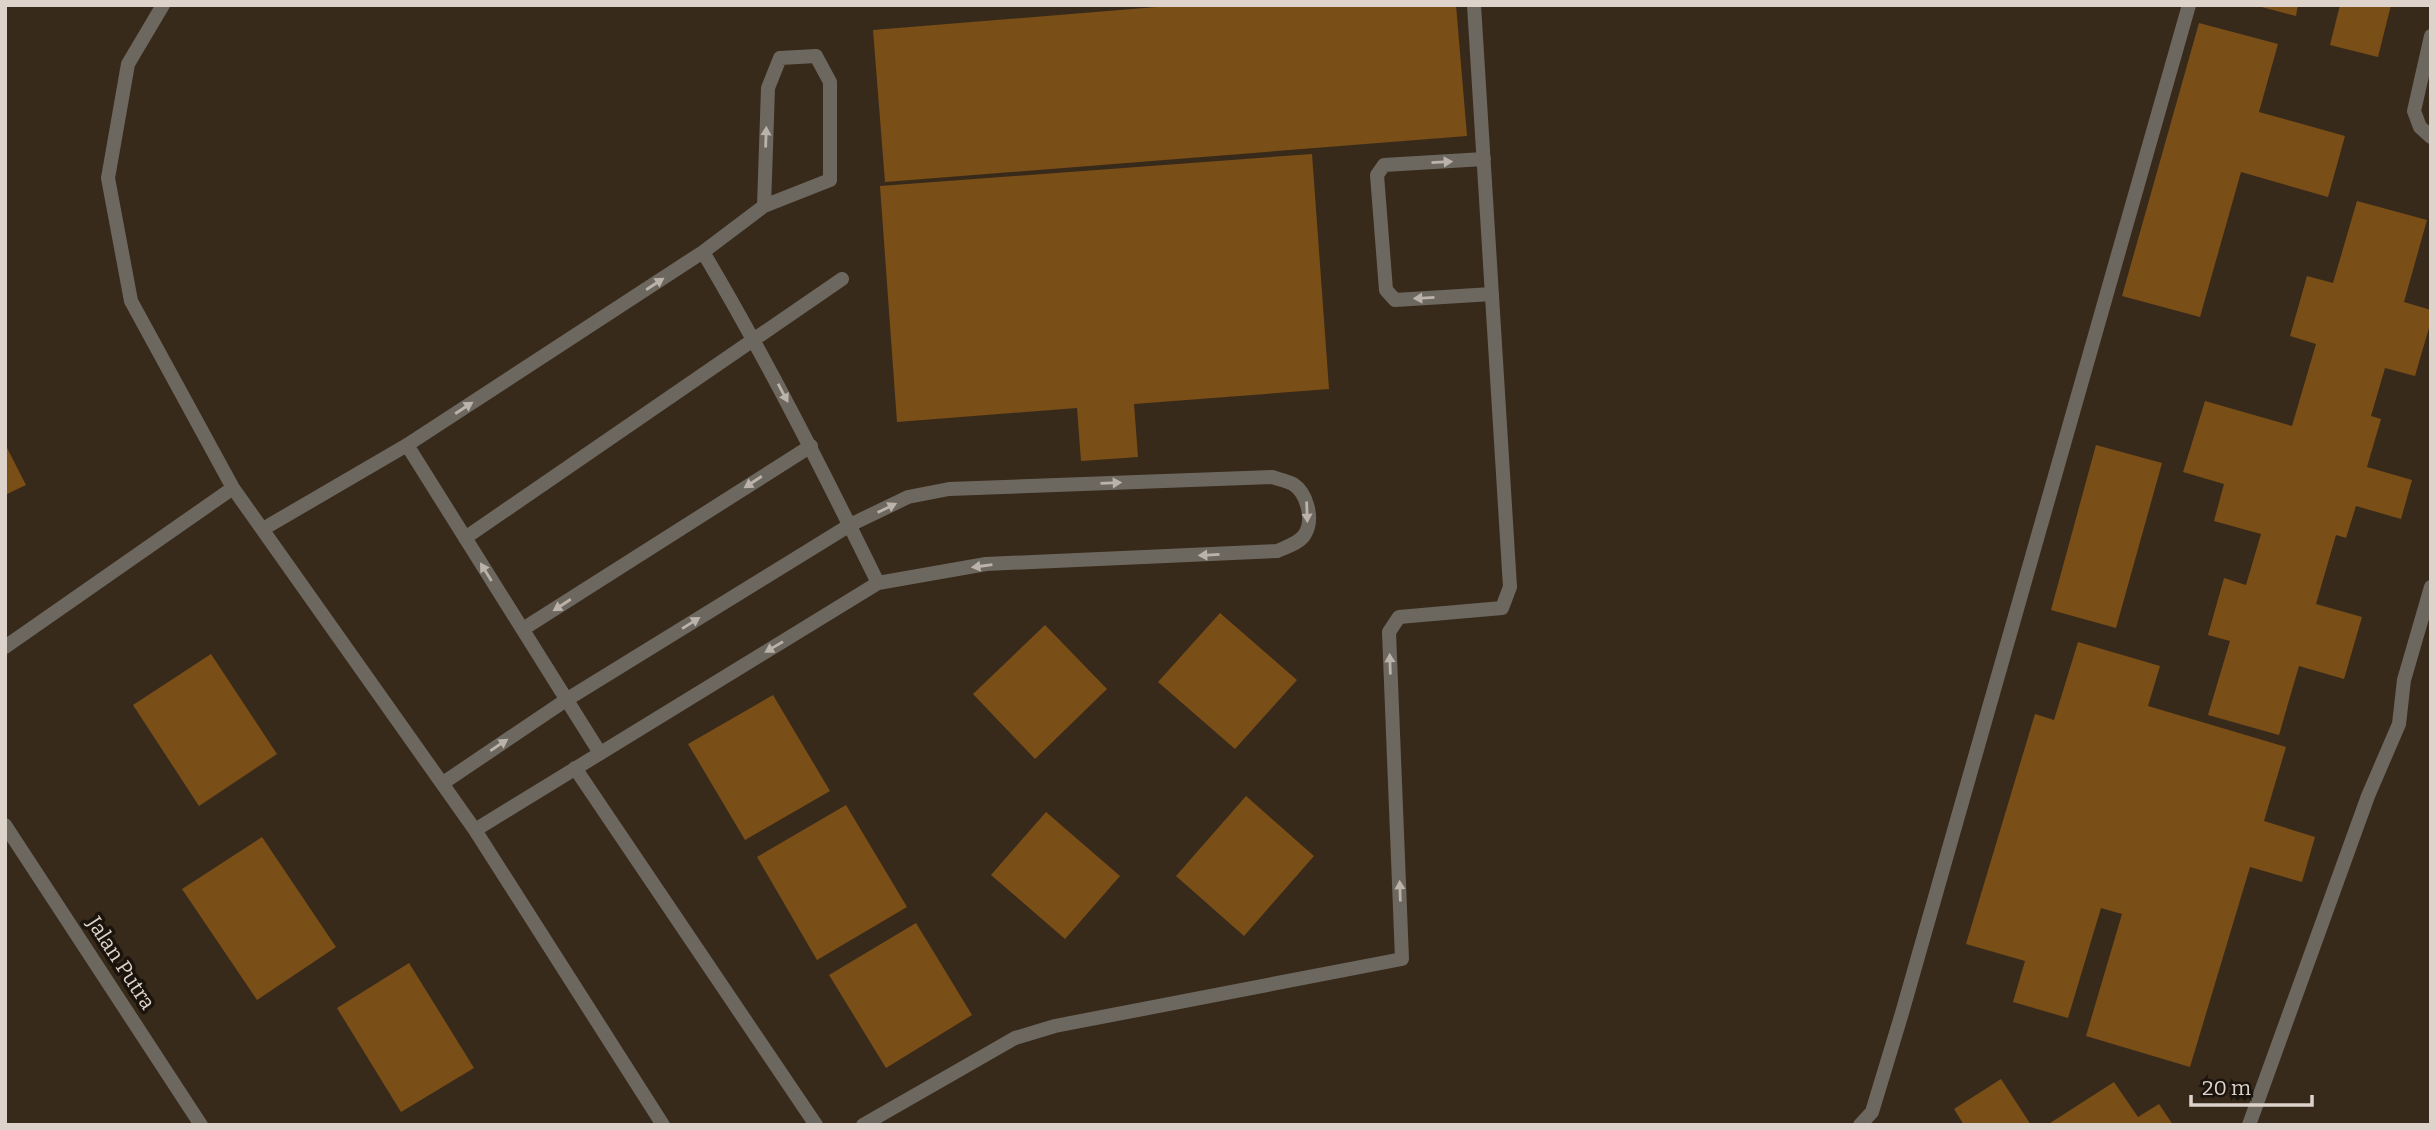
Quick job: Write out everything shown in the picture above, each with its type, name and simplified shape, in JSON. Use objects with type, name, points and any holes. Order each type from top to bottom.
[{"type":"lane","points":[[163,5],[128,64],[108,178],[131,301],[233,488],[475,830],[663,1125]]},
{"type":"lane","points":[[863,1125],[1015,1038],[1055,1026],[1402,959],[1389,632],[1399,617],[1502,608],[1510,587],[1474,5]]},
{"type":"lane","points":[[1860,1125],[1872,1112],[1898,1025],[2189,5]]},
{"type":"lane","points":[[2431,36],[2414,111],[2420,127],[2431,137]]},
{"type":"lane","points":[[263,529],[407,445],[703,252],[764,205],[830,180],[830,82],[816,55],[780,58],[768,88],[764,205]]},
{"type":"lane","points":[[1483,159],[1384,165],[1377,175],[1386,290],[1395,300],[1492,294]]},
{"type":"lane","points":[[703,252],[755,341],[811,446],[878,583]]},
{"type":"lane","points":[[465,538],[842,279]]},
{"type":"lane","points":[[407,445],[600,753]]},
{"type":"lane","points":[[523,629],[811,446]]},
{"type":"lane","points":[[443,783],[566,700],[850,526],[908,497],[949,489],[1272,477],[1294,484],[1307,500],[1309,517],[1305,534],[1293,544],[1277,551],[986,564],[878,583],[475,830]]},
{"type":"lane","points":[[5,647],[233,488]]},
{"type":"lane","points":[[2249,1125],[2368,796],[2399,724],[2404,680],[2431,587]]},
{"type":"lane","points":[[575,768],[816,1125]]},
{"type":"lane","name":"Jalan Putra","points":[[5,825],[201,1125]]},
{"type":"building","points":[[1181,5],[1456,5],[1467,136],[885,182],[873,30]]},
{"type":"building","points":[[2254,5],[2298,5],[2296,16]]},
{"type":"building","points":[[2340,5],[2391,5],[2378,57],[2330,45]]},
{"type":"building","points":[[2199,23],[2278,44],[2259,112],[2345,136],[2328,197],[2241,172],[2200,317],[2122,296]]},
{"type":"building","points":[[1312,154],[1329,389],[1134,404],[1138,457],[1081,461],[1077,408],[897,422],[880,186]]},
{"type":"building","points":[[2357,201],[2427,220],[2404,302],[2431,310],[2431,321],[2415,376],[2385,368],[2371,416],[2381,419],[2367,467],[2412,480],[2401,519],[2356,506],[2346,538],[2336,535],[2316,604],[2362,617],[2344,679],[2299,666],[2279,735],[2208,715],[2230,641],[2208,635],[2224,578],[2246,585],[2261,534],[2214,521],[2224,484],[2183,472],[2205,401],[2292,426],[2316,344],[2290,336],[2307,276],[2333,283]]},
{"type":"building","points":[[5,444],[26,485],[5,495]]},
{"type":"building","points":[[2096,445],[2162,463],[2116,628],[2051,610]]},
{"type":"building","points":[[1220,613],[1297,680],[1235,749],[1158,682]]},
{"type":"building","points":[[1045,625],[1107,689],[1035,759],[973,694]]},
{"type":"building","points":[[2078,642],[2160,666],[2148,706],[2286,747],[2264,821],[2315,837],[2302,882],[2250,867],[2190,1067],[2086,1036],[2122,914],[2101,908],[2068,1018],[2013,1002],[2025,961],[1966,944],[2035,714],[2054,720]]},
{"type":"building","points":[[211,654],[277,754],[199,806],[133,705]]},
{"type":"building","points":[[773,695],[830,791],[745,840],[688,744]]},
{"type":"building","points":[[1246,796],[1314,856],[1244,936],[1176,876]]},
{"type":"building","points":[[846,805],[907,907],[817,960],[757,857]]},
{"type":"building","points":[[1046,812],[1120,876],[1065,939],[991,875]]},
{"type":"building","points":[[262,837],[336,947],[257,1000],[182,889]]},
{"type":"building","points":[[916,923],[972,1015],[886,1068],[829,975]]},
{"type":"building","points":[[409,963],[474,1068],[401,1112],[337,1008]]},
{"type":"building","points":[[2001,1079],[2031,1125],[1964,1125],[1954,1109]]},
{"type":"building","points":[[2114,1082],[2138,1117],[2159,1104],[2173,1125],[2047,1125]]}]
